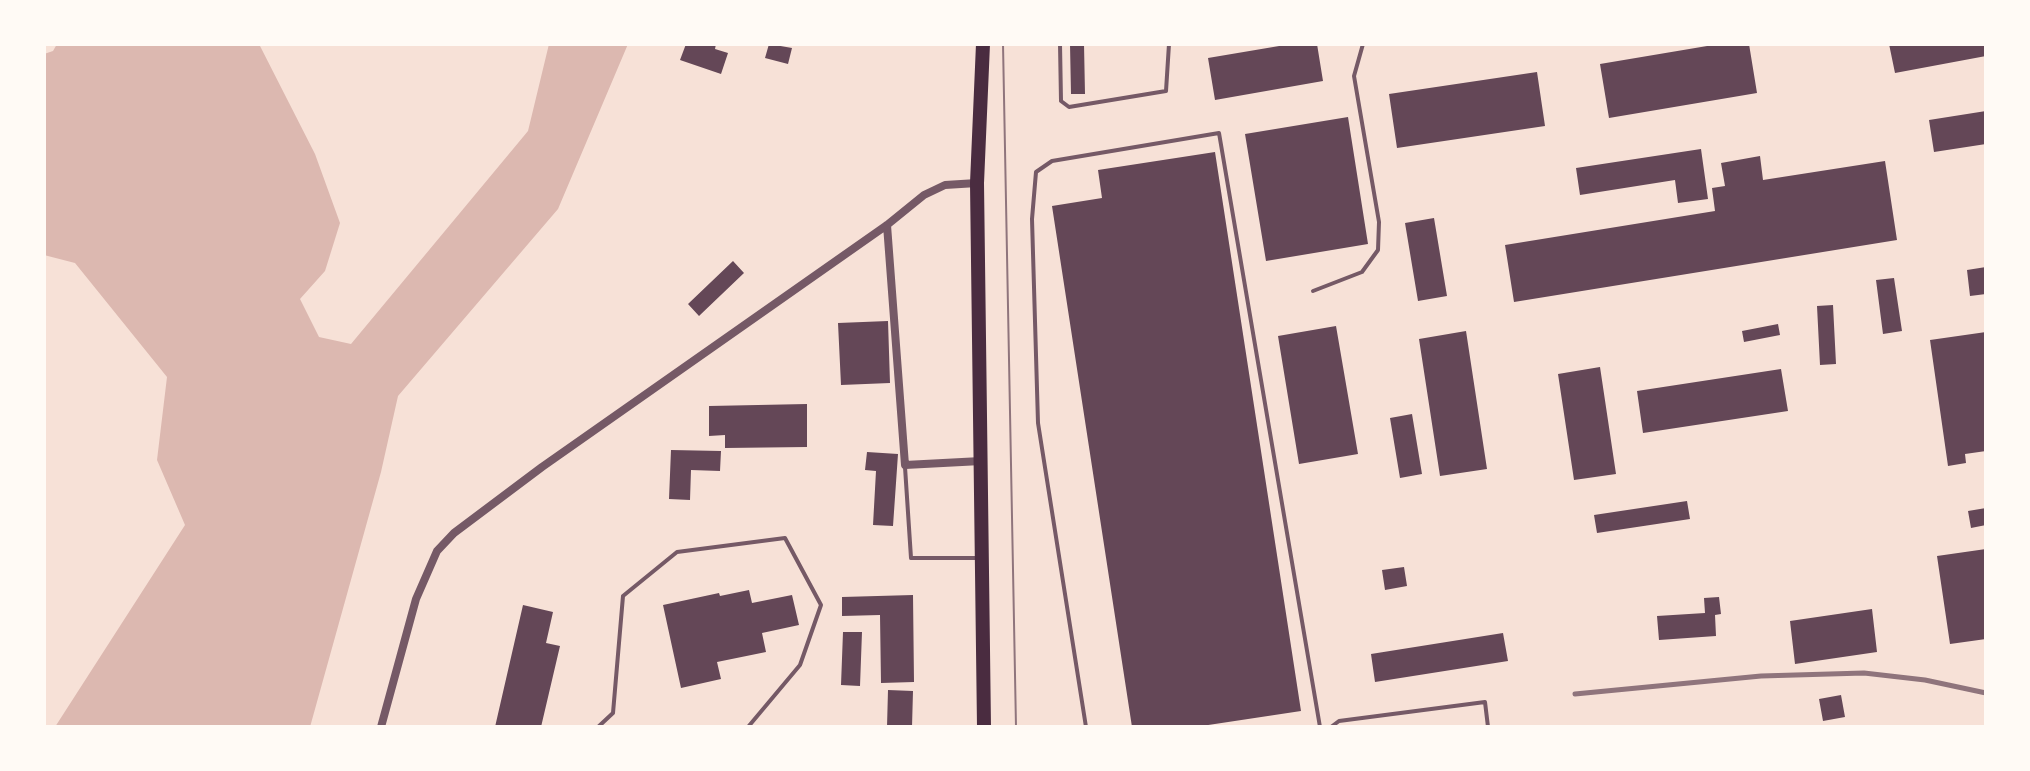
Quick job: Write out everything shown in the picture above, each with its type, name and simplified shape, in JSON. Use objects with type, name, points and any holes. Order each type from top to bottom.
[{"type":"main road","points":[[983,44],[977,183],[984,727]]},
{"type":"street","points":[[381,727],[416,599],[437,551],[454,533],[542,467],[887,225],[932,189],[977,183]]},
{"type":"street","points":[[887,225],[905,465],[981,461]]},
{"type":"lane","points":[[1060,44],[1061,101],[1069,107],[1166,91],[1169,44]]},
{"type":"lane","points":[[1313,291],[1362,272],[1378,250],[1379,222],[1354,76],[1363,44]]},
{"type":"lane","points":[[1086,727],[1038,423],[1032,219],[1036,172],[1052,161],[1219,133],[1320,727]]},
{"type":"lane","points":[[905,465],[911,558],[982,558]]},
{"type":"lane","points":[[598,727],[613,713],[623,596],[677,552],[785,538],[821,605],[800,665],[748,727]]},
{"type":"lane","points":[[1331,727],[1339,721],[1485,702],[1488,727]]},
{"type":"shaded area","points":[[57,44],[259,44],[315,154],[340,223],[325,271],[300,299],[319,337],[351,344],[528,131],[549,44],[628,44],[558,209],[398,396],[381,472],[310,727],[55,727],[185,525],[157,460],[167,377],[75,263],[44,255],[44,54],[53,51]]},
{"type":"building","points":[[686,44],[716,44],[715,49],[728,53],[721,74],[680,60]]},
{"type":"building","points":[[769,44],[792,48],[788,64],[765,58]]},
{"type":"building","points":[[1070,44],[1084,44],[1085,94],[1071,94]]},
{"type":"building","points":[[1291,44],[1317,44],[1323,81],[1215,100],[1208,58]]},
{"type":"building","points":[[1719,44],[1749,44],[1757,93],[1609,118],[1600,64]]},
{"type":"building","points":[[1889,44],[1986,44],[1986,56],[1895,73]]},
{"type":"building","points":[[1537,72],[1545,126],[1397,148],[1389,94]]},
{"type":"building","points":[[1986,111],[1986,144],[1934,152],[1929,120]]},
{"type":"building","points":[[1348,117],[1368,244],[1266,261],[1245,134]]},
{"type":"building","points":[[1701,149],[1708,199],[1678,203],[1675,180],[1580,195],[1576,168]]},
{"type":"building","points":[[1215,152],[1301,711],[1195,727],[1132,727],[1052,206],[1102,198],[1098,170]]},
{"type":"building","points":[[1760,156],[1763,180],[1885,161],[1897,240],[1514,302],[1505,245],[1715,211],[1712,188],[1725,186],[1721,163]]},
{"type":"building","points":[[1434,218],[1447,296],[1418,301],[1405,223]]},
{"type":"building","points":[[733,261],[744,273],[699,316],[688,304]]},
{"type":"building","points":[[1986,267],[1986,294],[1970,296],[1967,270]]},
{"type":"building","points":[[1894,278],[1902,331],[1883,334],[1876,280]]},
{"type":"building","points":[[1833,305],[1836,364],[1820,365],[1817,306]]},
{"type":"building","points":[[888,321],[890,383],[841,385],[838,323]]},
{"type":"building","points":[[1778,324],[1780,335],[1744,342],[1742,331]]},
{"type":"building","points":[[1336,326],[1358,454],[1299,464],[1278,336]]},
{"type":"building","points":[[1466,331],[1487,469],[1440,476],[1419,339]]},
{"type":"building","points":[[1986,332],[1986,451],[1965,454],[1966,463],[1948,466],[1930,340]]},
{"type":"building","points":[[1600,367],[1616,474],[1574,480],[1558,374]]},
{"type":"building","points":[[1781,369],[1788,411],[1643,433],[1637,391]]},
{"type":"building","points":[[807,404],[807,447],[725,448],[725,435],[709,436],[709,406]]},
{"type":"building","points":[[1412,414],[1422,474],[1400,478],[1390,418]]},
{"type":"building","points":[[671,450],[721,451],[720,471],[691,470],[690,500],[669,499]]},
{"type":"building","points":[[867,452],[898,454],[893,526],[873,525],[876,471],[865,470]]},
{"type":"building","points":[[1687,501],[1690,519],[1597,533],[1594,515]]},
{"type":"building","points":[[1986,508],[1986,525],[1971,528],[1968,511]]},
{"type":"building","points":[[1986,549],[1986,639],[1950,644],[1937,556]]},
{"type":"building","points":[[1404,567],[1407,586],[1385,590],[1382,570]]},
{"type":"building","points":[[749,590],[752,603],[792,595],[799,625],[762,633],[766,652],[717,662],[721,679],[681,688],[663,605]]},
{"type":"building","points":[[913,595],[914,682],[881,683],[880,615],[842,616],[842,597]]},
{"type":"building","points":[[1719,597],[1721,614],[1715,615],[1716,636],[1659,640],[1657,616],[1705,613],[1704,598]]},
{"type":"building","points":[[523,605],[553,612],[546,643],[560,646],[541,727],[495,727]]},
{"type":"building","points":[[1872,609],[1877,652],[1795,664],[1790,621]]},
{"type":"building","points":[[843,632],[862,632],[860,686],[841,685]]},
{"type":"building","points":[[1503,633],[1508,661],[1375,682],[1371,654]]},
{"type":"building","points":[[888,690],[913,691],[912,727],[887,727]]},
{"type":"building","points":[[1841,695],[1845,717],[1823,721],[1819,699]]},
{"type":"tram line","points":[[1003,44],[1016,727]]},
{"type":"railway","points":[[1575,694],[1761,676],[1864,673],[1925,680],[1986,693]]}]
